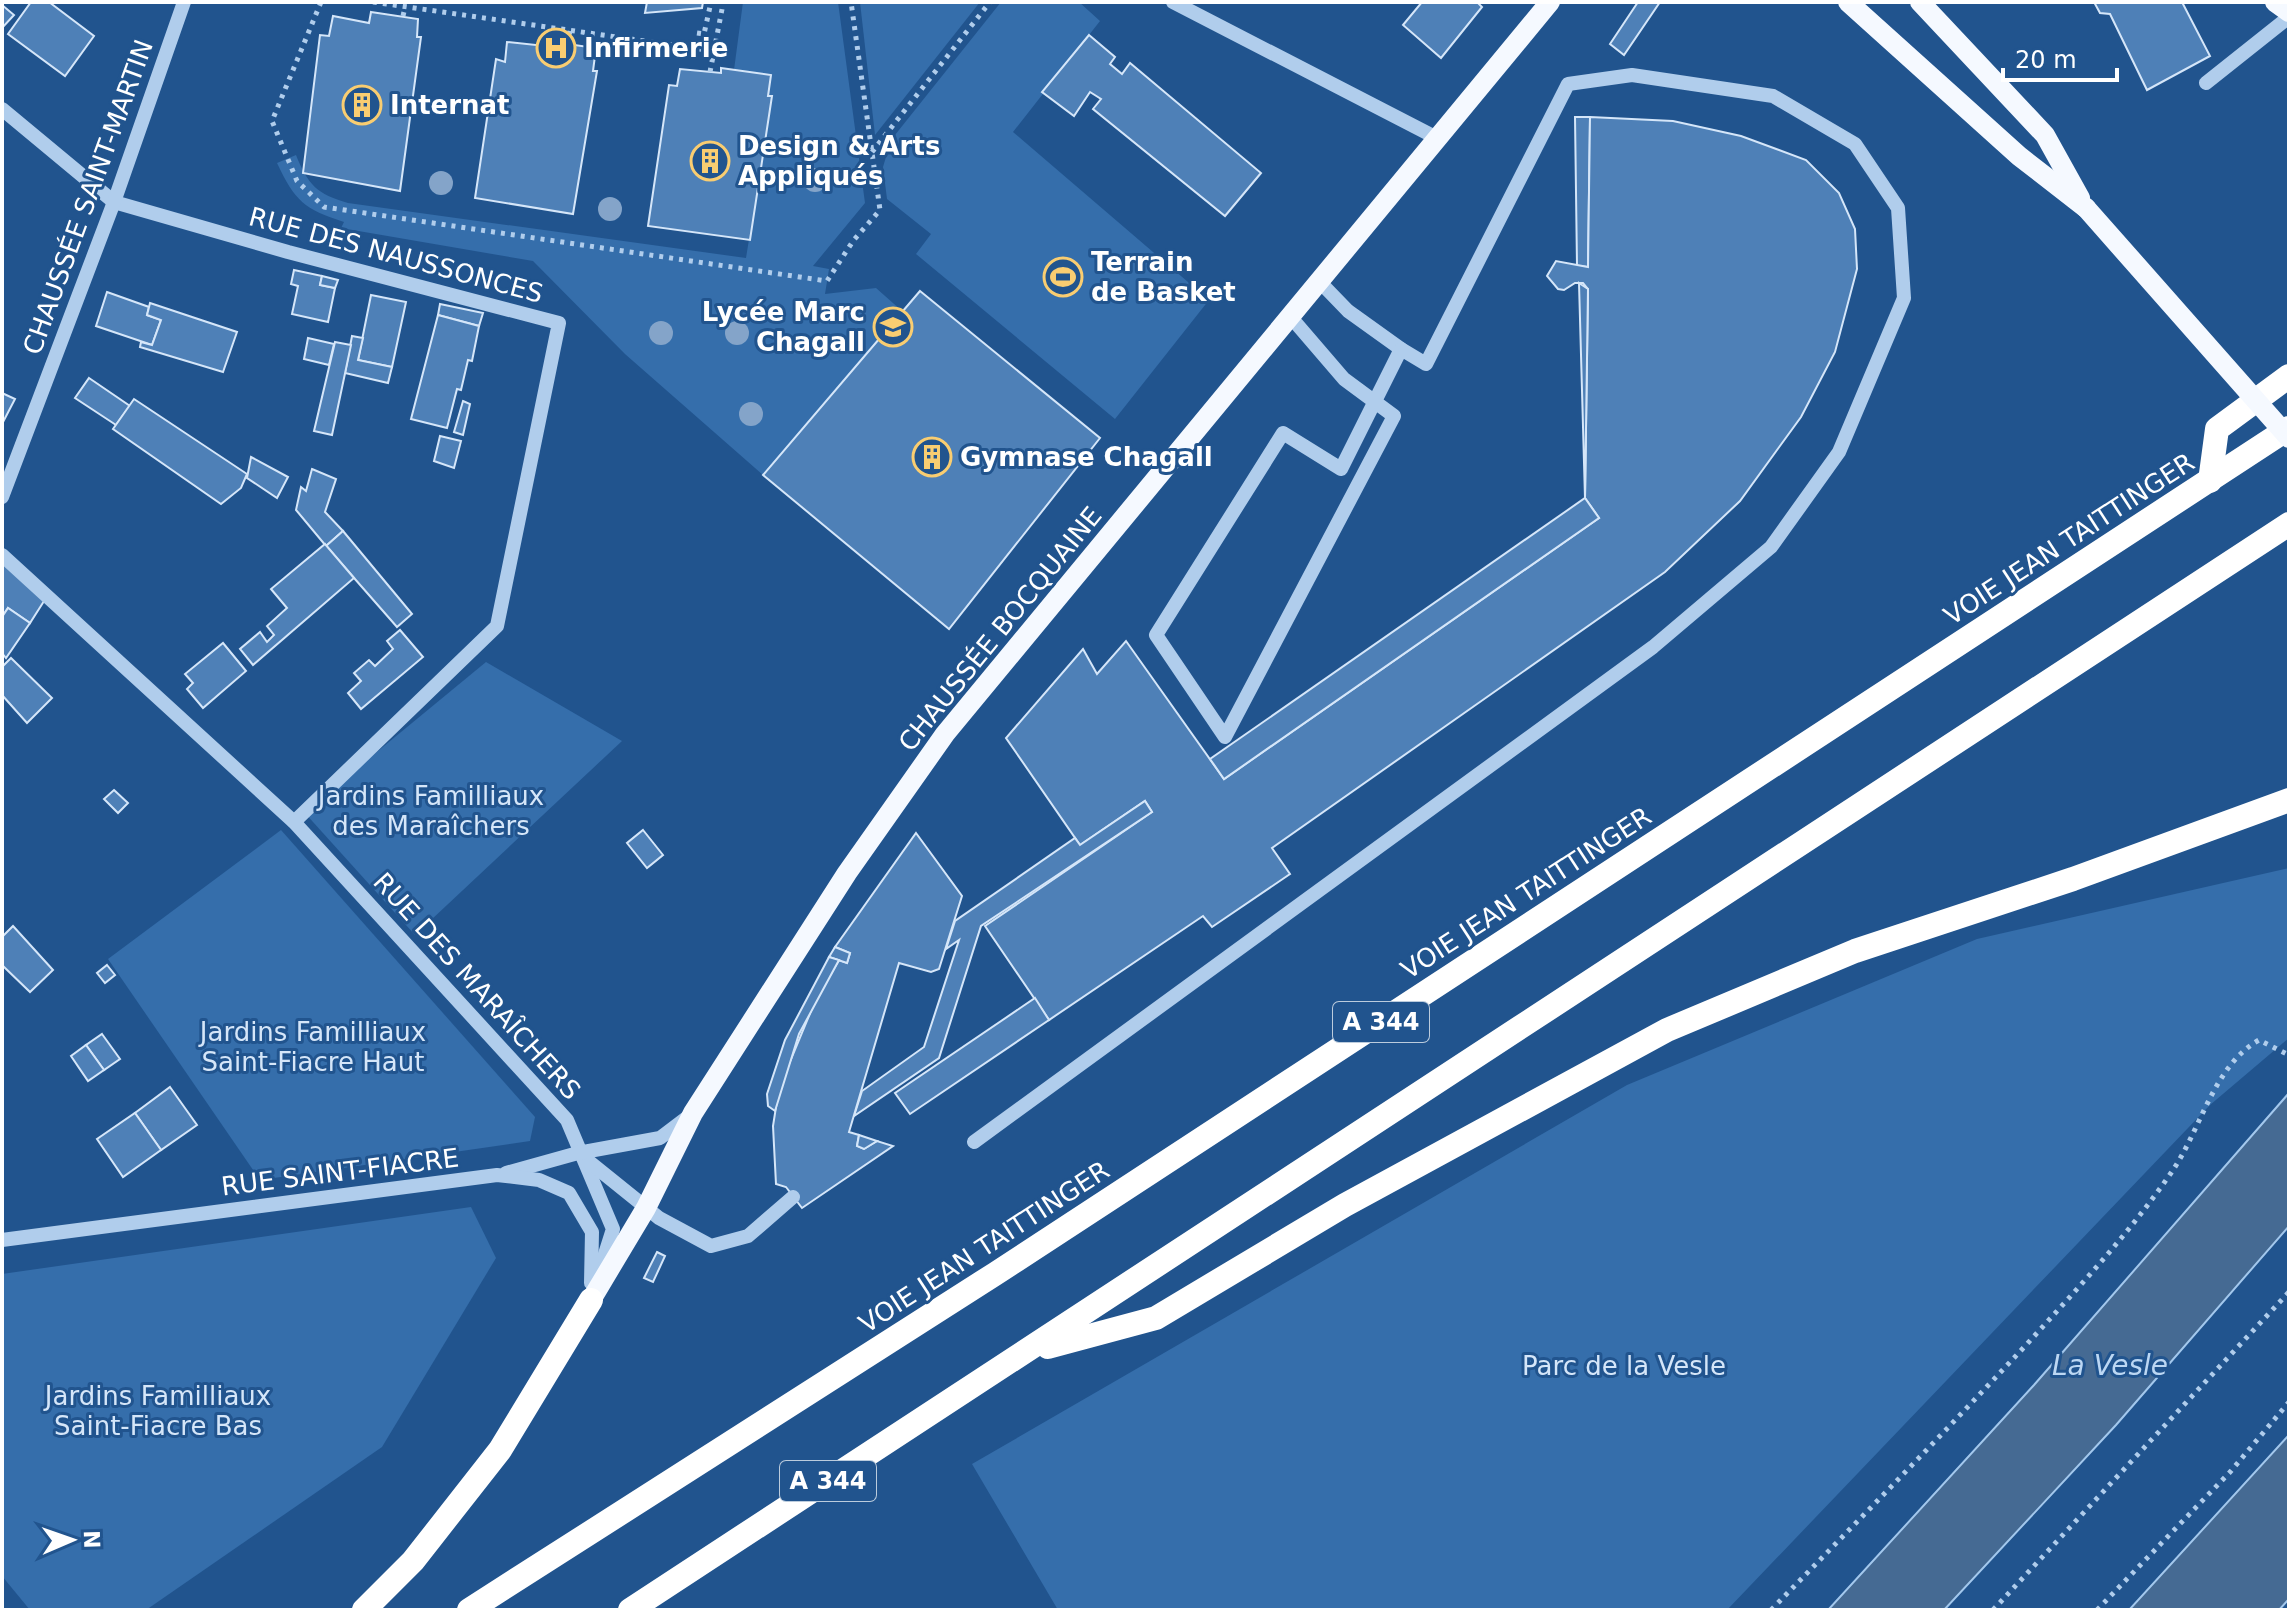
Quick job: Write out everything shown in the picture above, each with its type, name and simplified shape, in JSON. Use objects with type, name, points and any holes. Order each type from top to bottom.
[{"type":"highway","points":[[2210,481],[2217,429],[2289,376]]},
{"type":"highway","name":"VOIE JEAN TAITTINGER","points":[[469,1610],[995,1274],[2289,428]]},
{"type":"highway","name":"A 344","points":[[630,1610],[1027,1353],[2289,524]]},
{"type":"highway","points":[[1027,1353],[1156,1318],[1345,1205],[1667,1030],[1855,951],[2073,879],[2289,800]]},
{"type":"highway","points":[[364,1610],[413,1561],[500,1450],[591,1300]]},
{"type":"main road","name":"CHAUSSÉE BOCQUAINE","points":[[591,1300],[646,1208],[693,1113],[847,873],[945,734],[1435,137],[1550,2]]},
{"type":"main road","points":[[1848,2],[2019,156],[2086,208],[2289,438]]},
{"type":"main road","points":[[1920,2],[2045,135],[2086,208]]},
{"type":"main road","points":[[2275,2],[2289,15]]},
{"type":"street","name":"CHAUSSÉE SAINT-MARTIN","points":[[2,497],[114,202],[184,2]]},
{"type":"street","points":[[1173,2],[1435,137]]},
{"type":"street","points":[[2206,83],[2289,15]]},
{"type":"street","points":[[974,1142],[1653,647],[1771,547],[1839,452],[1904,298],[1898,208],[1855,144],[1773,96],[1632,75],[1568,84],[1426,364],[1366,327],[1318,280]]},
{"type":"street","name":"RUE DES NAUSSONCES","points":[[2,109],[114,202],[288,252],[559,323],[497,626],[294,822]]},
{"type":"street","points":[[1289,315],[1344,379],[1373,399],[1394,416],[1225,737],[1156,635],[1283,433],[1341,469],[1373,399],[1401,349]]},
{"type":"street","name":"RUE DES MARAÎCHERS","points":[[2,555],[294,822],[567,1120],[578,1153],[613,1229],[591,1300]]},
{"type":"street","points":[[497,1175],[578,1153],[660,1138],[693,1113]]},
{"type":"street","points":[[578,1153],[646,1208],[711,1246],[748,1236],[793,1197]]},
{"type":"street","name":"RUE SAINT-FIACRE","points":[[2,1240],[497,1175],[539,1180],[569,1193],[592,1232],[591,1300]]},
{"type":"path","points":[[321,2],[272,121],[297,181],[324,207],[827,281],[853,241],[880,210],[851,2]]},
{"type":"path","points":[[373,2],[714,51]]},
{"type":"path","points":[[697,33],[704,34],[711,2]]},
{"type":"path","points":[[872,153],[990,2]]},
{"type":"path","points":[[710,72],[723,4]]},
{"type":"path","points":[[403,16],[405,7]]},
{"type":"path","points":[[567,44],[570,31]]},
{"type":"path","points":[[1771,1610],[1943,1435],[2132,1229],[2185,1153],[2239,1051],[2259,1040],[2289,1055]]},
{"type":"path","points":[[1993,1610],[2289,1292]]},
{"type":"path","points":[[2097,1610],[2231,1471],[2289,1402]]},
{"type":"green space","points":[[743,2],[838,2],[865,203],[813,266],[829,269],[825,294],[876,288],[902,311],[763,475],[625,354],[533,261],[341,228],[344,222],[319,213],[302,202],[277,163],[296,155],[315,187],[328,196],[348,203],[746,258],[772,97],[734,70]]},
{"type":"green space","points":[[860,2],[980,2],[875,135]]},
{"type":"green space","name":"Terrain de Basket","points":[[1001,2],[1079,2],[1100,21],[1013,132],[1209,300],[1115,419],[916,254],[931,234],[887,199],[883,167],[891,140]]},
{"type":"green space","name":"Jardins Familliaux des Maraîchers","points":[[486,662],[622,741],[415,935],[304,812]]},
{"type":"green space","name":"Jardins Familliaux Saint-Fiacre Haut","points":[[281,830],[535,1117],[530,1141],[260,1180],[108,959]]},
{"type":"green space","name":"Parc de la Vesle","points":[[2289,868],[2289,1038],[2210,1105],[1727,1610],[1058,1610],[972,1464],[1627,1085],[1977,939]]},
{"type":"green space","name":"Jardins Familliaux Saint-Fiacre Bas","points":[[471,1207],[496,1258],[382,1447],[146,1610],[30,1610],[2,1576],[2,1274]]},
{"type":"water","name":"La Vesle","points":[[2289,1093],[2289,1226],[2116,1425],[1944,1610],[1828,1610],[2034,1385]]},
{"type":"water","points":[[2289,1435],[2289,1599],[2279,1610],[2129,1610]]},
{"type":"building","points":[[31,2],[49,2],[94,36],[65,76],[8,34]]},
{"type":"building","points":[[647,2],[703,2],[702,8],[645,13]]},
{"type":"building","points":[[1422,2],[1477,2],[1482,7],[1441,58],[1403,25]]},
{"type":"building","points":[[1638,2],[1660,2],[1624,55],[1610,44]]},
{"type":"building","points":[[2094,2],[2182,2],[2210,56],[2147,90],[2110,14],[2100,13]]},
{"type":"building","points":[[2,5],[14,15],[2,28]]},
{"type":"building","name":"Internat","points":[[371,12],[418,19],[417,37],[421,37],[400,191],[303,173],[320,35],[329,36],[333,16],[369,23]]},
{"type":"building","points":[[1089,35],[1115,57],[1110,64],[1122,74],[1130,63],[1261,173],[1225,216],[1093,109],[1101,99],[1090,92],[1074,116],[1042,92]]},
{"type":"building","name":"Internat","points":[[546,41],[596,48],[593,71],[597,71],[573,214],[475,198],[496,59],[505,62],[507,42],[545,46]]},
{"type":"building","name":"Design & Arts Appliqués","points":[[721,68],[771,75],[768,96],[772,96],[750,240],[648,226],[669,85],[677,86],[680,69],[721,73]]},
{"type":"building","points":[[1575,117],[1590,117],[1588,267],[1577,266]]},
{"type":"building","points":[[1590,117],[1673,121],[1741,136],[1806,160],[1839,193],[1855,229],[1857,269],[1835,352],[1801,417],[1740,501],[1665,572],[1272,848],[1290,874],[1212,927],[1203,916],[1049,1020],[985,926],[1152,812],[1145,801],[1080,845],[1006,738],[1083,649],[1097,674],[1126,641],[1224,779],[1599,518],[1585,498],[1588,289],[1583,283],[1575,283],[1564,290],[1558,289],[1547,276],[1556,261],[1588,267]]},
{"type":"building","points":[[294,270],[322,276],[320,285],[335,288],[328,322],[292,314],[298,286],[291,284]]},
{"type":"building","points":[[322,276],[338,280],[335,288],[320,285]]},
{"type":"building","points":[[1579,283],[1588,289],[1585,498]]},
{"type":"building","name":"Gymnase Chagall","points":[[920,291],[1100,438],[949,629],[763,475]]},
{"type":"building","points":[[107,292],[149,307],[147,315],[161,320],[152,345],[96,326]]},
{"type":"building","points":[[371,295],[406,302],[392,367],[358,360]]},
{"type":"building","points":[[150,303],[237,332],[223,372],[140,347],[141,342],[152,345],[161,320],[147,315]]},
{"type":"building","points":[[440,304],[483,313],[479,326],[438,315]]},
{"type":"building","points":[[438,315],[479,326],[472,361],[468,360],[461,390],[457,389],[447,428],[411,419]]},
{"type":"building","points":[[352,336],[363,338],[358,360],[392,367],[388,383],[345,373]]},
{"type":"building","points":[[308,338],[334,344],[329,365],[304,359]]},
{"type":"building","points":[[335,342],[351,345],[332,435],[314,431]]},
{"type":"building","points":[[89,378],[130,406],[116,425],[75,398]]},
{"type":"building","points":[[2,393],[15,399],[2,424]]},
{"type":"building","points":[[134,399],[247,474],[241,488],[221,504],[113,429]]},
{"type":"building","points":[[463,401],[470,404],[463,435],[454,432]]},
{"type":"building","points":[[440,436],[461,441],[454,468],[434,461]]},
{"type":"building","points":[[251,457],[288,477],[277,498],[247,478]]},
{"type":"building","points":[[312,469],[336,479],[325,512],[343,531],[326,546],[296,510],[301,487],[306,491]]},
{"type":"building","points":[[1585,498],[1599,518],[1224,779],[1210,759]]},
{"type":"building","points":[[343,531],[412,614],[397,627],[326,546]]},
{"type":"building","points":[[325,544],[354,578],[253,665],[240,649],[260,632],[267,642],[274,635],[267,626],[287,608],[271,589]]},
{"type":"building","points":[[2,558],[46,598],[30,623],[8,608],[2,617]]},
{"type":"building","points":[[8,608],[30,623],[6,658],[2,653],[2,617]]},
{"type":"building","points":[[400,630],[423,657],[361,709],[348,693],[361,681],[354,673],[369,660],[375,666],[393,649],[387,641]]},
{"type":"building","points":[[223,643],[246,671],[203,708],[187,689],[193,683],[185,674]]},
{"type":"building","points":[[11,658],[52,698],[27,723],[2,695],[2,667]]},
{"type":"building","points":[[114,790],[128,803],[118,813],[104,799]]},
{"type":"building","points":[[1145,801],[1152,812],[981,926],[939,1058],[854,1116],[862,1091],[924,1047],[959,940],[946,949],[955,921],[1075,838],[1080,845]]},
{"type":"building","points":[[643,830],[663,855],[647,868],[627,843]]},
{"type":"building","points":[[916,833],[962,896],[939,969],[931,972],[899,963],[849,1132],[859,1135],[857,1146],[864,1149],[877,1141],[893,1146],[802,1208],[786,1187],[776,1184],[773,1126],[779,1088],[816,999],[839,960],[847,963],[850,953],[835,947]]},
{"type":"building","points":[[13,926],[53,970],[30,992],[2,965],[2,937]]},
{"type":"building","points":[[835,947],[850,953],[847,963],[829,957]]},
{"type":"building","points":[[829,957],[839,960],[799,1034],[775,1111],[768,1106],[767,1094],[785,1040]]},
{"type":"building","points":[[107,965],[115,975],[105,983],[97,973]]},
{"type":"building","points":[[1035,998],[1049,1020],[910,1114],[895,1093]]},
{"type":"building","points":[[102,1034],[120,1059],[104,1070],[86,1045]]},
{"type":"building","points":[[86,1045],[104,1070],[88,1081],[71,1056]]},
{"type":"building","points":[[170,1087],[197,1125],[161,1150],[135,1113]]},
{"type":"building","points":[[135,1113],[161,1150],[123,1177],[97,1139]]},
{"type":"building","points":[[859,1135],[877,1141],[864,1149],[857,1146]]},
{"type":"building","points":[[657,1252],[665,1256],[653,1282],[644,1278]]},
{"type":"place","name":"Infirmerie","points":[[556,48]]},
{"type":"place","name":"Internat","points":[[362,105]]},
{"type":"place","name":"Design & Arts Appliqués","points":[[710,161]]},
{"type":"place","name":"Terrain de Basket","points":[[1063,277]]},
{"type":"place","name":"Lycée Marc Chagall","points":[[893,327]]},
{"type":"place","name":"Gymnase Chagall","points":[[932,457]]}]
